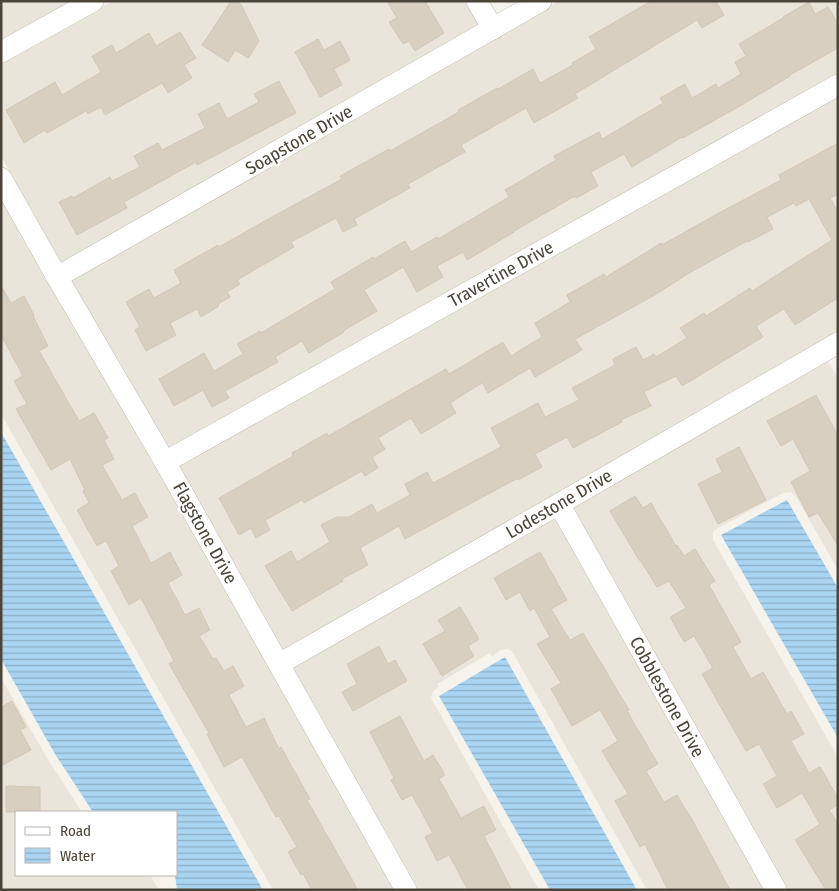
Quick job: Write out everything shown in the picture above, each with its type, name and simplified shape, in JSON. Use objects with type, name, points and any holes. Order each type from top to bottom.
[{"type":"street","points":[[1,52],[93,1]]},
{"type":"street","points":[[477,1],[493,29]]},
{"type":"street","name":"Soapstone Drive","points":[[58,278],[541,1]]},
{"type":"street","name":"Travertine Drive","points":[[165,462],[838,85]]},
{"type":"street","name":"Flagstone Drive","points":[[1,178],[165,462],[406,890]]},
{"type":"street","name":"Lodestone Drive","points":[[279,664],[836,349]]},
{"type":"street","name":"Cobblestone Drive","points":[[559,504],[776,890]]},
{"type":"shaded area","points":[[1,1],[74,1],[1,41]]},
{"type":"shaded area","points":[[113,1],[465,1],[479,26],[62,264],[1,156],[1,62]]},
{"type":"shaded area","points":[[559,1],[838,1],[838,74],[170,449],[71,280]]},
{"type":"shaded area","points":[[838,96],[838,332],[283,650],[179,465]]},
{"type":"shaded area","points":[[1,199],[395,890],[273,890],[1,414]]},
{"type":"shaded area","points":[[827,360],[838,378],[838,570],[795,495],[791,492],[783,493],[713,532],[713,540],[838,757],[838,890],[788,890],[573,507]]},
{"type":"shaded area","points":[[554,518],[764,890],[647,890],[512,651],[507,649],[501,650],[492,656],[490,653],[437,684],[439,687],[433,691],[431,698],[539,890],[419,890],[293,667]]},
{"type":"shaded area","points":[[1,678],[47,758],[81,811],[15,811],[15,876],[151,876],[159,890],[1,890]]},
{"type":"water","points":[[1,432],[263,890],[177,890],[175,876],[178,876],[178,811],[92,811],[55,754],[1,659]]},
{"type":"water","points":[[787,500],[838,588],[838,738],[721,535]]},
{"type":"water","points":[[505,657],[637,890],[550,890],[439,696]]},
{"type":"building","points":[[231,1],[237,1],[241,4],[259,41],[248,58],[235,50],[228,62],[202,45]]},
{"type":"building","points":[[387,1],[425,1],[444,33],[415,51],[409,41],[403,44],[389,22],[397,18]]},
{"type":"building","points":[[651,1],[716,1],[724,15],[702,28],[697,20],[575,94],[578,98],[534,123],[526,108],[461,145],[465,152],[408,184],[410,188],[354,219],[357,225],[343,232],[336,218],[291,242],[294,247],[237,280],[240,284],[227,292],[230,297],[218,304],[219,306],[201,317],[197,309],[170,323],[176,335],[146,351],[135,330],[140,327],[126,302],[149,289],[154,298],[181,283],[174,270],[342,179],[340,176],[389,149],[390,151],[497,88],[533,69],[540,83],[573,65],[572,63],[596,49],[589,37]]},
{"type":"building","points":[[809,2],[815,14],[828,7],[838,24],[838,48],[632,167],[624,154],[591,172],[598,186],[576,198],[575,196],[467,260],[463,252],[437,266],[443,277],[417,292],[403,267],[364,290],[377,311],[309,353],[302,341],[275,357],[278,362],[225,391],[229,398],[212,407],[203,390],[174,406],[159,379],[204,353],[214,371],[243,354],[237,344],[260,331],[261,333],[335,289],[331,282],[373,257],[374,259],[405,241],[411,252],[437,237],[438,239],[509,197],[505,190],[556,160],[554,156],[599,132],[602,139],[663,103],[660,98],[685,84],[692,98],[716,84],[718,88],[741,74],[735,62],[746,56],[739,44]]},
{"type":"building","points":[[180,32],[196,58],[184,65],[192,78],[168,93],[162,83],[105,115],[101,107],[88,114],[86,111],[47,133],[45,130],[24,143],[6,110],[55,82],[62,95],[101,72],[92,56],[112,45],[116,53],[149,33],[156,46]]},
{"type":"building","points":[[318,39],[324,50],[340,41],[350,60],[334,69],[342,85],[320,97],[295,52]]},
{"type":"building","points":[[279,81],[296,113],[197,165],[196,162],[124,202],[127,208],[77,235],[59,202],[72,196],[73,198],[110,177],[112,181],[140,167],[134,156],[158,143],[162,150],[205,128],[198,114],[219,103],[227,119],[259,102],[254,94]]},
{"type":"building","points":[[838,143],[838,194],[830,198],[838,212],[838,298],[795,325],[784,309],[756,326],[763,337],[682,386],[676,376],[644,392],[651,406],[621,420],[622,422],[573,448],[567,437],[535,454],[542,467],[405,539],[399,526],[360,548],[368,565],[292,611],[265,566],[291,551],[297,562],[330,542],[321,525],[337,517],[349,517],[372,504],[377,513],[410,495],[405,484],[427,472],[433,483],[501,447],[491,428],[538,403],[545,417],[579,400],[572,388],[615,365],[613,359],[636,347],[643,360],[654,354],[656,357],[687,338],[680,328],[704,313],[706,316],[750,288],[752,291],[832,240],[809,199],[796,206],[794,203],[767,217],[773,229],[747,241],[682,277],[653,296],[575,339],[582,350],[535,377],[530,368],[488,393],[482,383],[450,403],[456,413],[421,434],[411,418],[378,438],[385,449],[372,457],[378,468],[365,476],[362,471],[304,503],[302,500],[265,520],[270,530],[256,538],[251,528],[239,535],[219,498],[293,456],[292,453],[327,433],[328,436],[446,369],[449,374],[503,342],[511,356],[542,337],[535,323],[570,302],[567,295],[604,274],[606,277],[661,243],[662,245],[781,180],[779,175]]},
{"type":"building","points":[[1,286],[11,303],[24,296],[48,346],[39,351],[79,421],[94,413],[108,438],[104,440],[114,459],[102,465],[122,500],[135,493],[148,517],[132,526],[151,563],[170,552],[182,575],[168,583],[185,615],[199,608],[210,630],[199,636],[213,659],[216,658],[224,671],[233,666],[244,686],[229,695],[246,727],[264,718],[279,749],[281,747],[310,799],[307,800],[358,890],[312,890],[288,852],[297,847],[279,816],[276,817],[242,757],[224,767],[207,734],[209,733],[169,664],[174,661],[141,598],[129,605],[111,571],[119,566],[106,541],[97,546],[77,510],[89,503],[70,459],[51,470],[16,409],[27,404],[14,381],[23,376],[1,335]]},
{"type":"building","points":[[816,395],[838,436],[838,546],[818,513],[809,517],[791,482],[810,471],[793,439],[781,446],[767,421]]},
{"type":"building","points":[[739,447],[766,500],[718,524],[698,484],[722,472],[716,459]]},
{"type":"building","points":[[635,496],[643,508],[651,503],[676,546],[684,556],[695,549],[715,581],[709,585],[741,642],[733,647],[751,679],[763,672],[787,714],[791,711],[804,734],[791,741],[809,773],[820,767],[838,798],[838,805],[829,810],[838,824],[838,890],[826,890],[795,840],[820,824],[802,793],[777,808],[763,784],[777,776],[759,744],[746,751],[702,674],[713,668],[694,636],[684,642],[670,617],[686,608],[669,581],[657,587],[610,511]]},
{"type":"building","points":[[540,552],[567,600],[551,609],[570,640],[583,633],[629,710],[627,711],[658,764],[646,771],[664,802],[677,795],[730,890],[668,890],[645,844],[640,847],[615,801],[628,794],[602,751],[618,741],[600,710],[572,726],[551,689],[561,683],[537,644],[550,637],[534,608],[530,611],[520,592],[506,600],[494,578]]},
{"type":"building","points":[[460,607],[479,639],[468,646],[474,656],[442,676],[423,644],[445,631],[438,620]]},
{"type":"building","points":[[379,646],[388,664],[395,660],[407,681],[353,711],[342,692],[357,684],[347,664]]},
{"type":"building","points":[[12,701],[26,727],[20,730],[31,750],[1,766],[1,707]]},
{"type":"building","points":[[400,716],[424,761],[433,755],[445,775],[439,779],[461,818],[484,806],[496,830],[484,836],[512,890],[468,890],[449,855],[437,861],[425,837],[433,833],[412,795],[402,800],[391,780],[394,778],[370,732]]},
{"type":"building","points":[[6,786],[40,787],[40,811],[6,812]]}]
